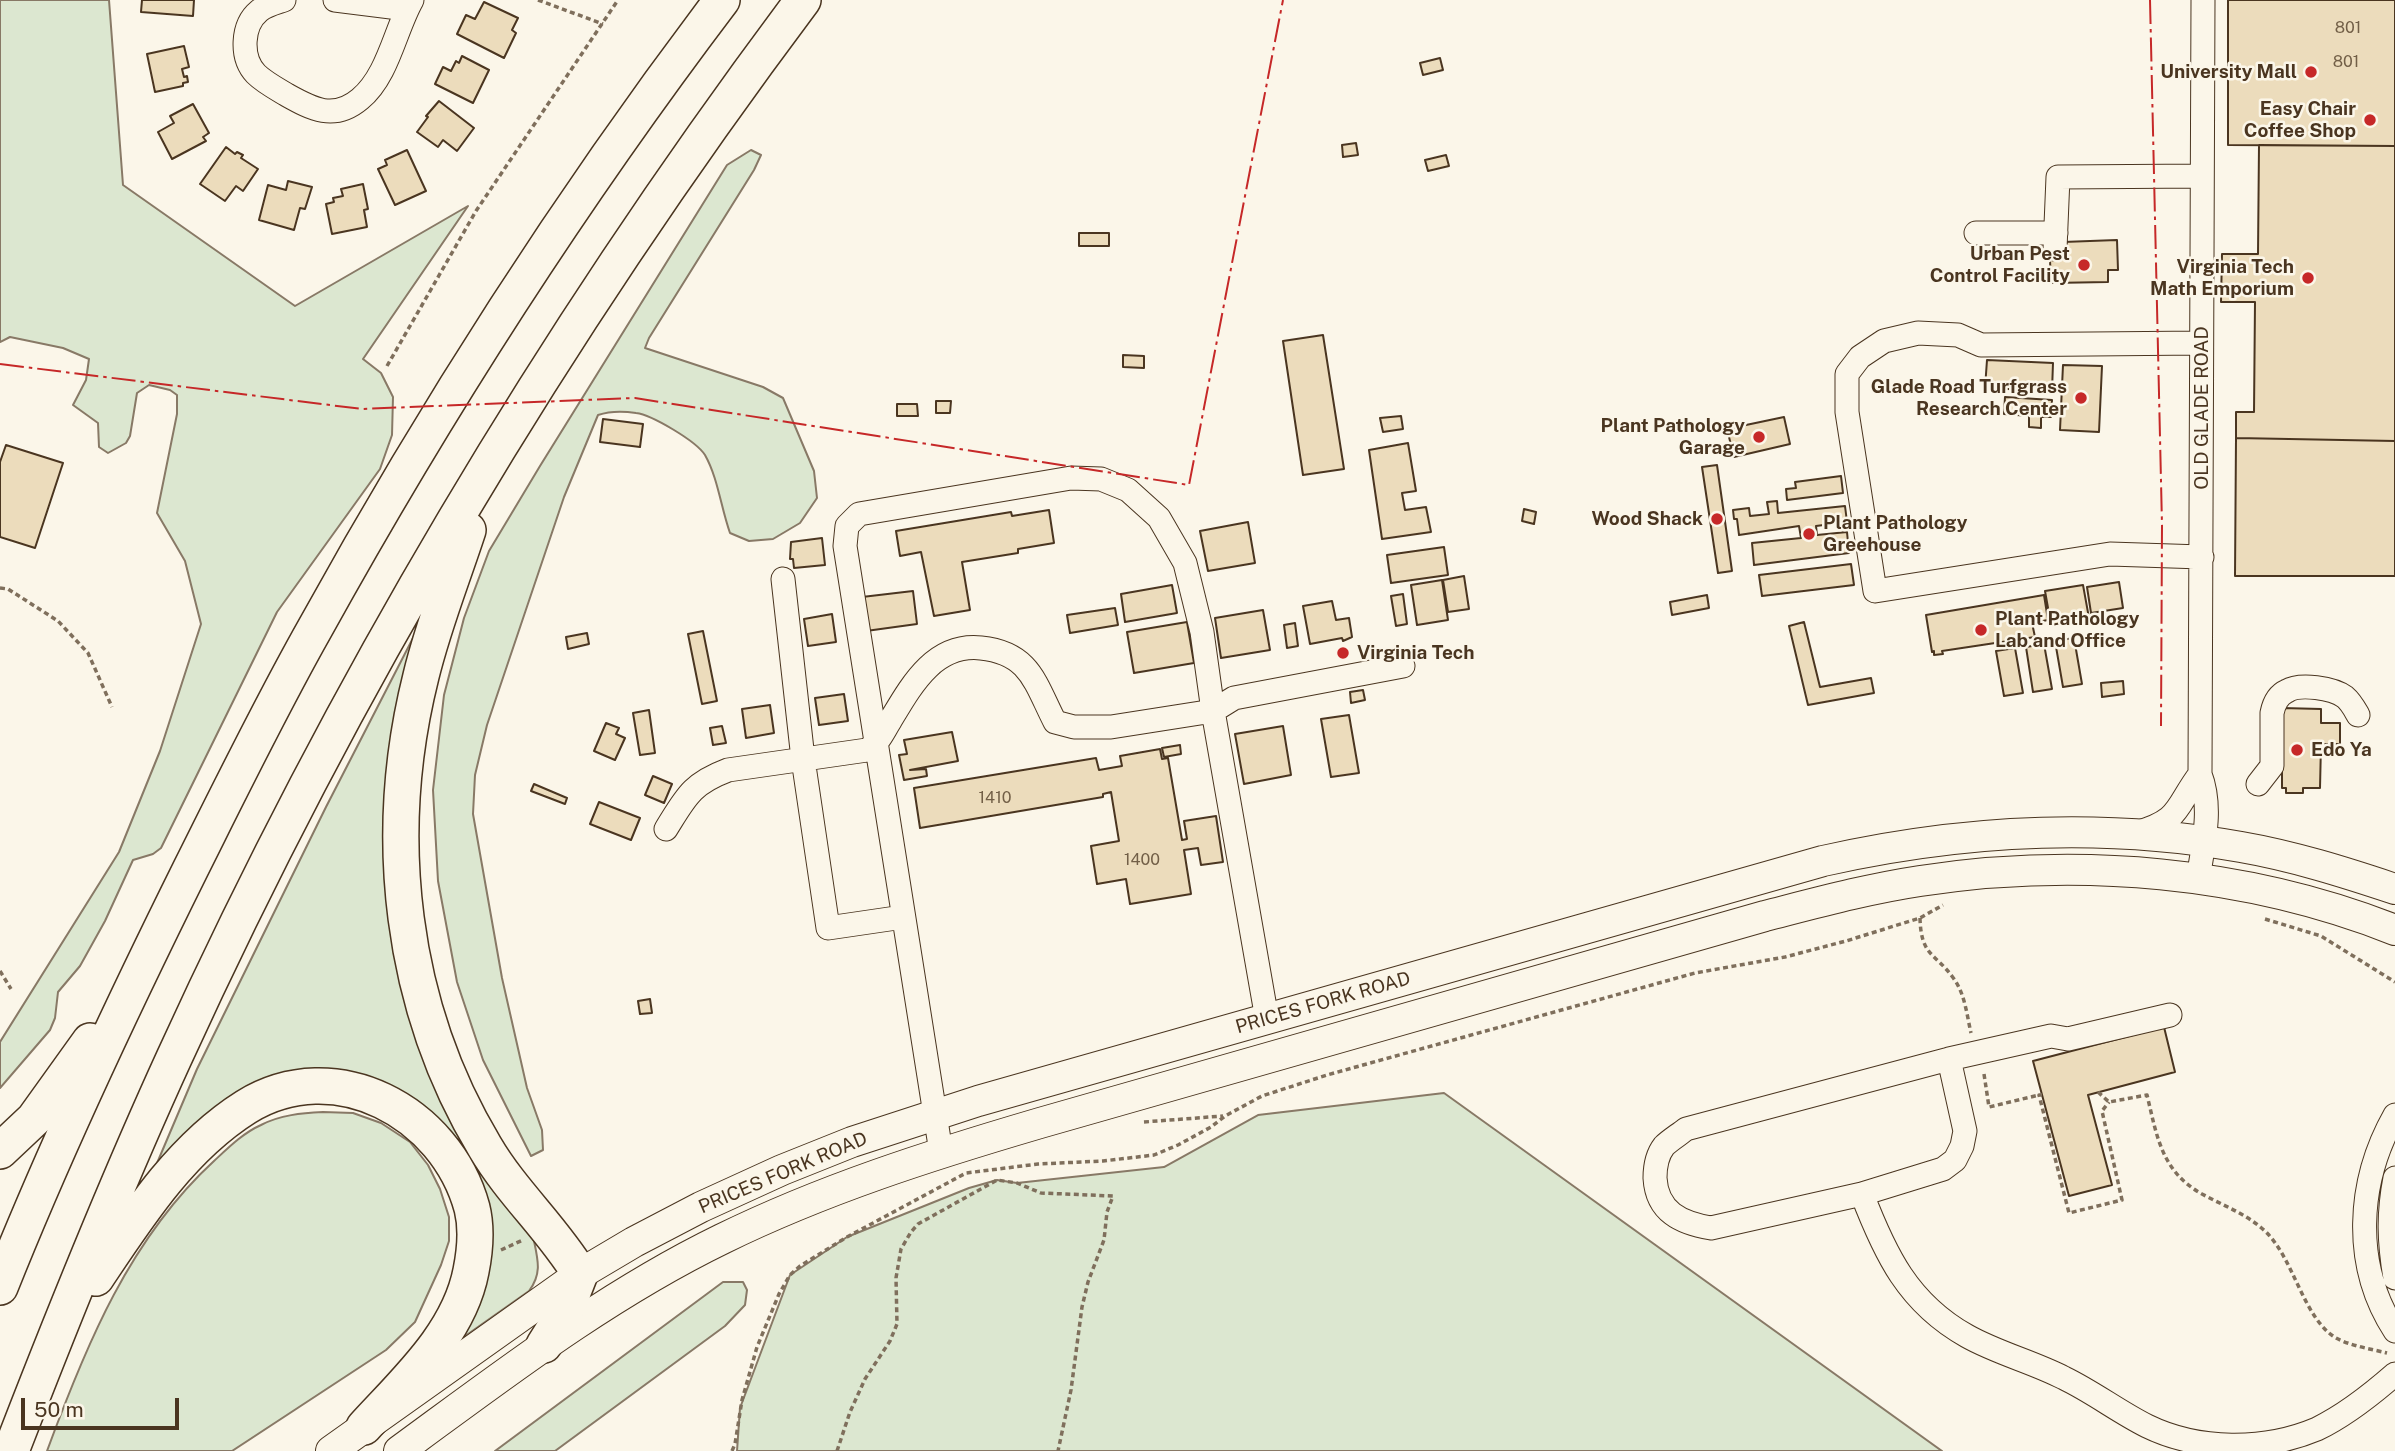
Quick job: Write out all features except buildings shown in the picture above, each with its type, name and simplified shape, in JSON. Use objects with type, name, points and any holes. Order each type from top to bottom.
[{"type":"highway","points":[[0,1287],[57,1152],[133,985],[313,630],[396,488],[543,253],[649,99],[722,0]]},
{"type":"highway","points":[[11,1451],[122,1177],[174,1058],[265,869],[382,650],[486,470],[631,242],[803,0]]},
{"type":"highway","points":[[486,470],[432,633],[410,728],[400,814],[402,891],[420,996],[439,1055],[457,1096],[484,1147],[512,1189],[564,1247],[580,1274],[566,1310],[544,1345]]},
{"type":"highway","points":[[0,1152],[34,1118],[133,985]]},
{"type":"highway","points":[[54,1342],[132,1223],[185,1158],[216,1128],[248,1106],[289,1089],[324,1086],[358,1090],[388,1102],[420,1125],[443,1150],[461,1178],[472,1210],[475,1243],[470,1274],[460,1305],[444,1334],[421,1365],[364,1427]]},
{"type":"main road","name":"PRICES FORK ROAD","points":[[331,1451],[580,1274],[634,1242],[735,1191],[852,1142],[933,1115],[1823,861],[1922,842],[1980,835],[2053,831],[2134,833],[2203,841],[2308,862],[2395,889]]},
{"type":"main road","name":"PRICES FORK ROAD","points":[[398,1451],[544,1345],[615,1299],[720,1240],[826,1193],[941,1152],[1752,920],[1856,893],[1932,879],[2039,870],[2147,873],[2198,880],[2279,894],[2395,930]]},
{"type":"street","points":[[284,0],[265,6],[256,13],[250,23],[245,40],[249,64],[256,74],[307,107],[331,111],[346,108],[366,94],[385,65],[410,5],[335,0]]},
{"type":"street","name":"OLD GLADE ROAD","points":[[2198,880],[2206,799],[2206,789],[2200,774],[2203,0]]},
{"type":"street","points":[[1976,233],[2055,241],[2057,177],[2202,176]]},
{"type":"street","points":[[2202,343],[1981,345],[1958,335],[1918,334],[1884,341],[1860,357],[1847,374],[1847,412],[1875,591],[2110,554],[2202,557]]},
{"type":"street","points":[[941,1152],[933,1115],[845,546],[847,526],[859,514],[1071,478],[1101,479],[1128,490],[1159,518],[1185,563],[1202,632],[1213,711],[1267,1019]]},
{"type":"street","points":[[783,579],[803,759],[828,928],[902,917]]},
{"type":"street","points":[[666,830],[690,791],[707,778],[728,769],[867,750],[876,745],[904,696],[923,670],[947,652],[969,647],[997,649],[1019,659],[1032,676],[1055,722],[1074,727],[1111,727],[1213,711],[1234,698],[1403,666]]},
{"type":"street","points":[[2258,784],[2272,766],[2272,713],[2274,705],[2284,692],[2291,689],[2328,689],[2345,697],[2358,715]]},
{"type":"street","points":[[2134,833],[2154,828],[2174,816],[2200,774]]},
{"type":"street","points":[[1949,1059],[1965,1131],[1955,1160],[1943,1169],[1862,1194],[1711,1228],[1676,1218],[1663,1206],[1656,1187],[1655,1166],[1664,1146],[1686,1129],[1949,1059],[2050,1036],[2068,1039],[2170,1015]]},
{"type":"street","points":[[2395,1115],[2373,1162],[2365,1198],[2364,1219],[2367,1264],[2385,1316],[2395,1331]]},
{"type":"street","points":[[2395,1178],[2389,1205],[2389,1225],[2395,1278]]},
{"type":"street","points":[[1862,1194],[1896,1270],[1920,1301],[1942,1320],[1968,1337],[2079,1385],[2147,1426],[2170,1436],[2220,1446],[2270,1444],[2293,1438],[2315,1431],[2341,1416],[2395,1374]]},
{"type":"path","points":[[538,0],[603,24]]},
{"type":"path","points":[[387,366],[476,211],[618,0]]},
{"type":"path","points":[[0,588],[8,589],[66,629],[88,653],[112,706]]},
{"type":"path","points":[[732,1451],[736,1444],[741,1399],[757,1347],[790,1275],[847,1237],[966,1173],[1154,1155],[1211,1127],[1225,1116],[1262,1096],[1327,1075],[1684,976],[1785,957],[1920,918],[1944,904]]},
{"type":"path","points":[[2255,916],[2321,936],[2395,982]]},
{"type":"path","points":[[1920,918],[1923,943],[1928,952],[1961,990],[1975,1053],[1984,1076],[1989,1107],[2041,1095],[2069,1213],[2122,1200],[2102,1111],[2109,1102],[2147,1095],[2157,1139],[2170,1166],[2200,1193],[2244,1215],[2266,1232],[2284,1254],[2307,1302],[2325,1329],[2351,1344],[2389,1354],[2395,1345]]},
{"type":"path","points":[[0,971],[11,989]]},
{"type":"path","points":[[2098,1092],[2109,1102]]},
{"type":"path","points":[[1140,1122],[1225,1116]]},
{"type":"path","points":[[837,1451],[865,1379],[890,1341],[897,1324],[896,1278],[901,1249],[911,1232],[925,1220],[997,1180],[1017,1183],[1041,1193],[1113,1196],[1107,1212],[1104,1240],[1082,1307],[1071,1390],[1058,1451]]},
{"type":"path","points":[[496,1252],[532,1237]]},
{"type":"green space","points":[[0,0],[109,0],[123,185],[295,306],[468,206],[363,359],[381,373],[393,397],[392,435],[380,469],[277,612],[161,848],[153,854],[133,860],[105,921],[80,966],[58,992],[55,1018],[50,1030],[0,1088],[0,1042],[119,852],[160,751],[201,624],[185,561],[157,513],[177,414],[177,395],[170,390],[149,385],[137,393],[130,436],[126,443],[108,453],[99,447],[98,423],[73,405],[86,380],[89,359],[63,348],[10,337],[0,342]]},
{"type":"green space","points":[[751,150],[761,155],[754,170],[645,348],[763,387],[783,398],[814,471],[817,498],[800,523],[773,539],[749,541],[730,533],[709,464],[705,455],[693,443],[662,423],[643,415],[621,412],[598,415],[564,497],[487,725],[475,775],[473,814],[502,978],[527,1088],[542,1130],[543,1150],[531,1156],[483,1060],[457,982],[438,881],[433,790],[444,695],[464,618],[489,551],[727,165]]},
{"type":"green space","points":[[430,605],[391,891],[534,1241],[538,1267],[536,1279],[529,1291],[434,1358],[448,1339],[473,1175],[321,1075],[149,1182],[197,1069],[326,807]]},
{"type":"green space","points":[[1444,1093],[1942,1451],[737,1451],[740,1408],[790,1275],[847,1237],[969,1188],[997,1180],[1017,1183],[1164,1167],[1258,1115]]},
{"type":"green space","points":[[323,1112],[353,1113],[381,1123],[410,1142],[428,1165],[440,1189],[449,1217],[449,1241],[415,1322],[386,1350],[232,1451],[47,1451],[78,1372],[114,1295],[158,1224],[184,1191],[230,1146],[254,1128],[283,1117]]},
{"type":"green space","points":[[723,1282],[743,1282],[747,1290],[745,1305],[725,1326],[555,1451],[495,1451]]},
{"type":"power","points":[[0,364],[362,409],[635,398],[1189,485],[1283,0]]},
{"type":"power","points":[[2150,0],[2162,525],[2161,726]]},
{"type":"place","name":"University Mall","points":[[2311,72]]},
{"type":"place","name":"Easy Chair Coffee Shop","points":[[2370,120]]},
{"type":"place","name":"Urban Pest Control Facility","points":[[2084,265]]},
{"type":"place","name":"Virginia Tech Math Emporium","points":[[2308,278]]},
{"type":"place","name":"Glade Road Turfgrass Research Center","points":[[2081,398]]},
{"type":"place","name":"Plant Pathology Garage","points":[[1759,437]]},
{"type":"place","name":"Wood Shack","points":[[1717,519]]},
{"type":"place","name":"Plant Pathology Greehouse","points":[[1809,534]]},
{"type":"place","name":"Plant Pathology Lab and Office","points":[[1981,630]]},
{"type":"place","name":"Virginia Tech","points":[[1343,653]]},
{"type":"place","name":"Edo Ya","points":[[2297,750]]}]
